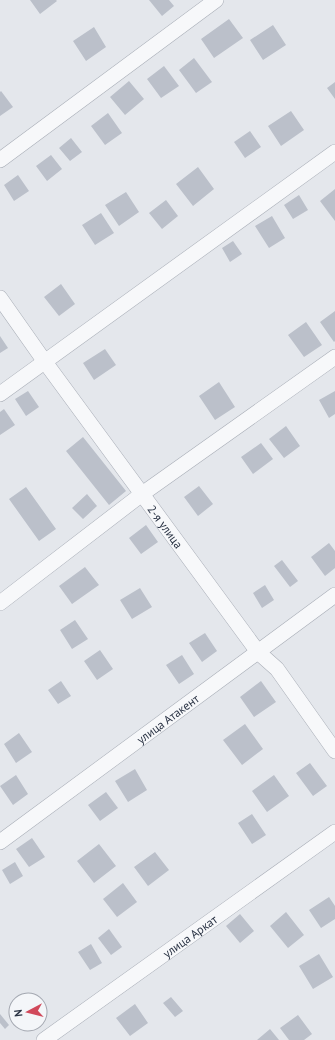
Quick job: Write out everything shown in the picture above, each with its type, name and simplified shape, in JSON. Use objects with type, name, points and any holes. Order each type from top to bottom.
[{"type":"street","points":[[0,160],[216,0]]},
{"type":"street","points":[[0,394],[335,152]]},
{"type":"street","name":"2-я улица","points":[[0,298],[45,362],[258,652],[277,669],[335,751]]},
{"type":"street","points":[[0,603],[142,494],[335,357]]},
{"type":"street","name":"улица Атакент","points":[[0,842],[335,596]]},
{"type":"street","name":"улица Аркат","points":[[44,1040],[335,832]]},
{"type":"building","points":[[30,0],[56,0],[57,1],[40,14]]},
{"type":"building","points":[[149,0],[169,0],[174,6],[162,16]]},
{"type":"building","points":[[229,19],[243,38],[214,58],[201,39]]},
{"type":"building","points":[[273,25],[286,45],[263,60],[250,40]]},
{"type":"building","points":[[94,27],[106,47],[86,61],[73,41]]},
{"type":"building","points":[[194,58],[212,82],[196,93],[179,70]]},
{"type":"building","points":[[164,66],[179,86],[161,98],[147,79]]},
{"type":"building","points":[[129,81],[144,99],[125,115],[110,97]]},
{"type":"building","points":[[335,82],[335,99],[327,88]]},
{"type":"building","points":[[1,91],[13,107],[0,116],[0,92]]},
{"type":"building","points":[[291,111],[304,130],[281,146],[268,126]]},
{"type":"building","points":[[108,113],[122,133],[105,145],[91,126]]},
{"type":"building","points":[[250,131],[261,147],[245,158],[234,142]]},
{"type":"building","points":[[71,138],[82,152],[70,161],[59,148]]},
{"type":"building","points":[[51,155],[62,169],[47,181],[36,166]]},
{"type":"building","points":[[198,167],[214,189],[193,206],[176,184]]},
{"type":"building","points":[[18,175],[29,191],[14,201],[4,185]]},
{"type":"building","points":[[335,189],[335,221],[320,201]]},
{"type":"building","points":[[126,192],[139,212],[119,226],[105,205]]},
{"type":"building","points":[[299,195],[308,210],[293,219],[284,205]]},
{"type":"building","points":[[166,200],[178,216],[162,229],[149,213]]},
{"type":"building","points":[[101,213],[114,233],[95,245],[82,225]]},
{"type":"building","points":[[272,216],[285,238],[269,248],[255,226]]},
{"type":"building","points":[[233,241],[242,254],[230,262],[222,248]]},
{"type":"building","points":[[61,284],[75,304],[59,316],[44,297]]},
{"type":"building","points":[[335,311],[335,341],[334,342],[320,322]]},
{"type":"building","points":[[306,322],[322,345],[304,357],[288,335]]},
{"type":"building","points":[[0,336],[8,348],[0,353]]},
{"type":"building","points":[[105,349],[116,365],[94,380],[83,363]]},
{"type":"building","points":[[219,382],[235,407],[215,420],[199,396]]},
{"type":"building","points":[[28,391],[39,407],[26,416],[15,399]]},
{"type":"building","points":[[335,391],[335,414],[329,418],[319,400]]},
{"type":"building","points":[[4,409],[15,425],[0,435],[0,412]]},
{"type":"building","points":[[286,426],[300,446],[284,458],[269,439]]},
{"type":"building","points":[[83,437],[126,491],[109,505],[66,451]]},
{"type":"building","points":[[261,443],[273,459],[253,474],[241,457]]},
{"type":"building","points":[[199,486],[213,504],[198,516],[184,497]]},
{"type":"building","points":[[26,487],[56,529],[39,541],[9,499]]},
{"type":"building","points":[[87,494],[97,506],[83,519],[72,508]]},
{"type":"building","points":[[146,525],[158,542],[141,554],[129,538]]},
{"type":"building","points":[[329,543],[335,551],[335,568],[325,576],[311,557]]},
{"type":"building","points":[[282,560],[298,581],[290,587],[274,566]]},
{"type":"building","points":[[85,567],[99,585],[72,604],[59,586]]},
{"type":"building","points":[[265,585],[274,600],[262,608],[253,593]]},
{"type":"building","points":[[140,588],[152,607],[132,619],[120,600]]},
{"type":"building","points":[[75,620],[88,639],[72,649],[60,630]]},
{"type":"building","points":[[205,633],[217,651],[202,662],[189,643]]},
{"type":"building","points":[[100,650],[113,669],[97,680],[84,661]]},
{"type":"building","points":[[182,655],[194,674],[179,684],[166,665]]},
{"type":"building","points":[[61,681],[71,696],[58,704],[48,690]]},
{"type":"building","points":[[261,681],[276,702],[254,717],[240,697]]},
{"type":"building","points":[[245,724],[263,749],[242,765],[223,740]]},
{"type":"building","points":[[19,733],[32,752],[16,763],[4,744]]},
{"type":"building","points":[[310,763],[327,786],[313,796],[296,773]]},
{"type":"building","points":[[135,769],[147,790],[128,802],[115,781]]},
{"type":"building","points":[[16,775],[28,794],[13,805],[0,786]]},
{"type":"building","points":[[274,775],[289,796],[267,812],[252,791]]},
{"type":"building","points":[[106,792],[118,808],[100,821],[88,805]]},
{"type":"building","points":[[252,814],[266,835],[252,844],[238,823]]},
{"type":"building","points":[[32,838],[45,857],[29,867],[16,849]]},
{"type":"building","points":[[99,844],[116,866],[94,883],[77,861]]},
{"type":"building","points":[[155,852],[169,870],[148,886],[134,867]]},
{"type":"building","points":[[15,862],[23,876],[10,884],[2,870]]},
{"type":"building","points":[[123,883],[137,902],[117,917],[103,899]]},
{"type":"building","points":[[329,897],[335,906],[335,919],[321,928],[309,910]]},
{"type":"building","points":[[286,912],[304,935],[288,948],[270,926]]},
{"type":"building","points":[[240,914],[254,931],[240,943],[226,926]]},
{"type":"building","points":[[109,929],[122,947],[111,955],[98,938]]},
{"type":"building","points":[[91,944],[102,963],[90,970],[78,952]]},
{"type":"building","points":[[319,954],[333,977],[313,989],[299,966]]},
{"type":"building","points":[[171,997],[183,1011],[175,1017],[163,1003]]},
{"type":"building","points":[[135,1004],[148,1023],[130,1036],[116,1018]]},
{"type":"building","points":[[0,1014],[8,1024],[8,1026],[5,1029],[0,1023]]},
{"type":"building","points":[[298,1015],[312,1034],[304,1040],[289,1040],[280,1028]]},
{"type":"building","points":[[270,1029],[279,1040],[257,1040]]}]
